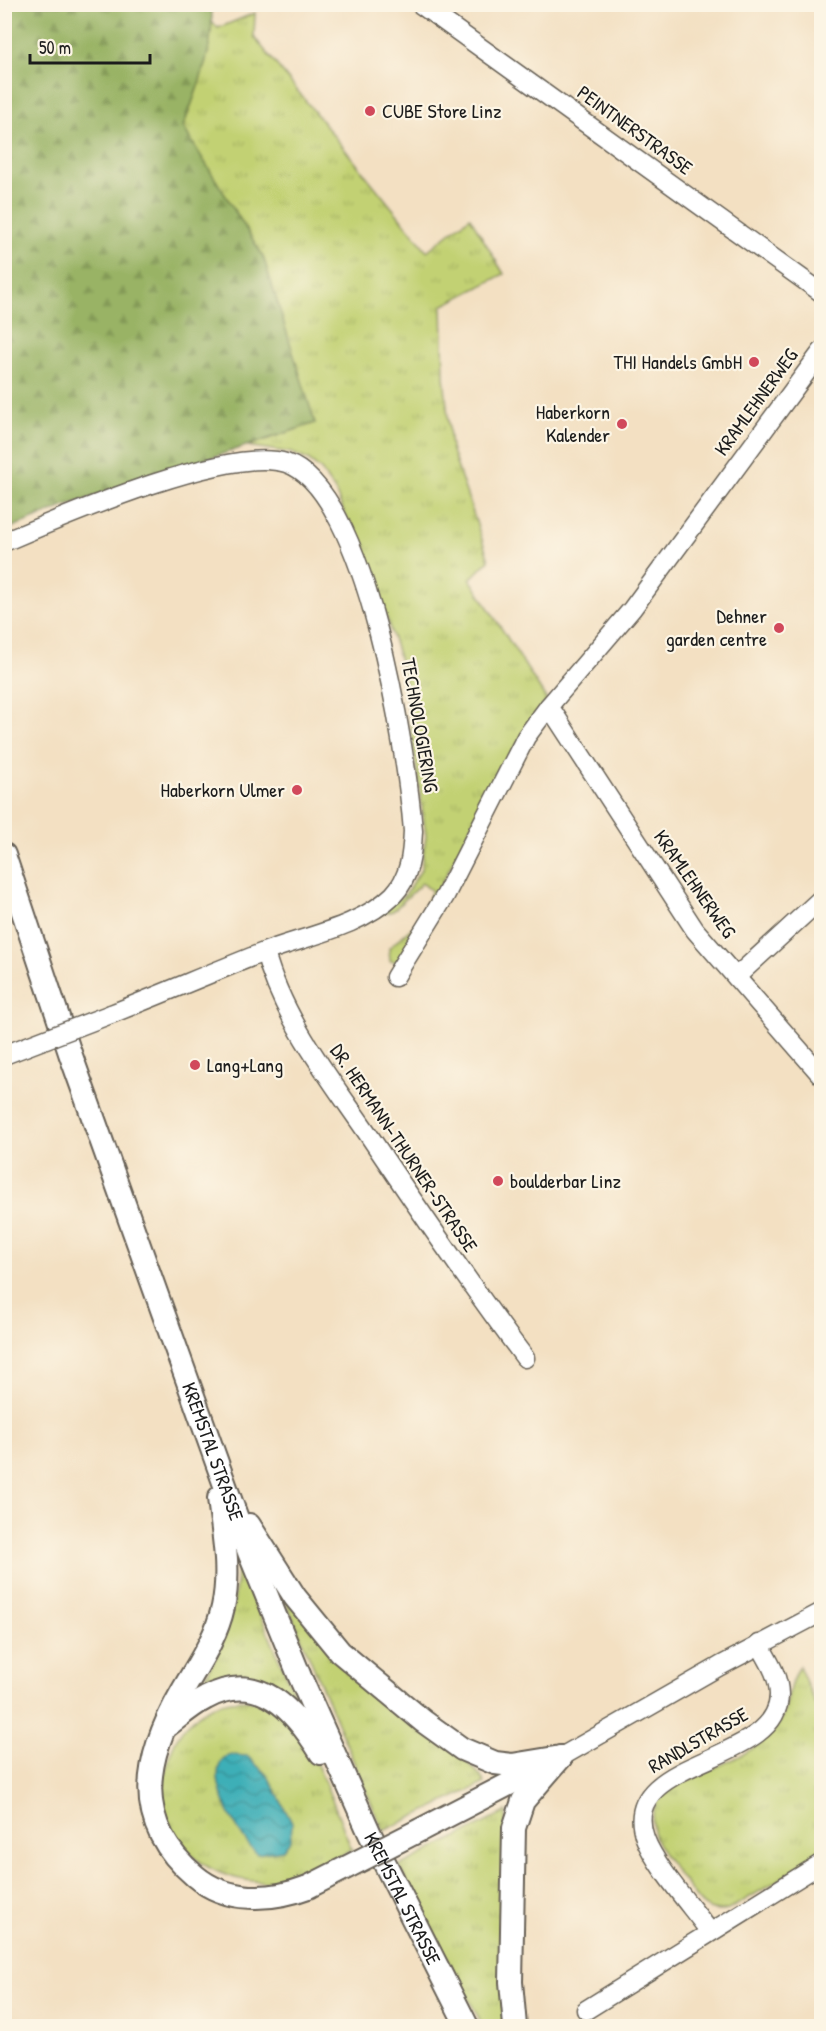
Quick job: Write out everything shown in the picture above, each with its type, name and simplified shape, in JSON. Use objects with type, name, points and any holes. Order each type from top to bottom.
[{"type":"main road","name":"KREMSTAL STRASSE","points":[[4,855],[66,1042],[222,1482],[300,1677],[370,1834],[467,2026]]},
{"type":"main road","points":[[213,1459],[226,1556],[223,1606],[206,1652],[180,1695],[151,1761],[149,1793],[159,1830],[169,1849],[183,1865],[201,1880],[221,1891],[239,1895],[276,1897],[308,1887],[561,1757]]},
{"type":"main road","points":[[222,1482],[312,1620],[340,1652],[381,1689],[479,1759],[512,1765],[561,1757]]},
{"type":"main road","points":[[167,1726],[206,1697],[222,1691],[255,1690],[272,1696],[299,1720],[370,1834]]},
{"type":"main road","points":[[515,2026],[511,1982],[514,1828],[523,1801],[561,1757]]},
{"type":"street","name":"PEINTNERSTRASSE","points":[[420,4],[822,293]]},
{"type":"street","name":"KRAMLEHNERWEG","points":[[395,976],[445,896],[526,737],[549,706],[632,609],[822,351]]},
{"type":"street","name":"TECHNOLOGIERING","points":[[4,542],[83,510],[222,464],[247,460],[285,463],[308,476],[321,490],[349,545],[379,626],[390,671],[408,783],[413,831],[411,855],[400,885],[380,906],[354,920],[265,952],[4,1056]]},
{"type":"street","name":"KRAMLEHNERWEG","points":[[549,706],[695,930],[822,1076]]},
{"type":"street","points":[[736,977],[822,898]]},
{"type":"street","name":"DR. HERMANN-THURNER-STRASSE","points":[[265,952],[271,975],[306,1042],[477,1295],[525,1358]]},
{"type":"street","points":[[561,1757],[759,1644],[822,1612]]},
{"type":"street","name":"RANDLSTRASSE","points":[[710,1932],[645,1838],[643,1811],[658,1786],[744,1741],[770,1723],[778,1704],[778,1682],[759,1644]]},
{"type":"street","points":[[586,2010],[822,1863]]},
{"type":"green space","points":[[5,5],[211,5],[211,36],[208,51],[183,127],[263,256],[315,423],[66,506],[5,530]]},
{"type":"green space","points":[[255,13],[254,37],[427,251],[470,217],[504,274],[442,306],[444,376],[451,448],[489,560],[470,579],[547,700],[505,763],[398,962],[390,961],[389,948],[416,924],[432,891],[422,883],[393,911],[373,916],[405,895],[421,870],[426,836],[403,671],[379,593],[335,491],[321,470],[308,460],[292,453],[248,446],[315,423],[183,127],[199,83],[212,22],[218,28]]},
{"type":"green space","points":[[237,1561],[297,1700],[271,1684],[247,1677],[223,1680],[195,1693],[214,1662],[227,1630],[235,1597]]},
{"type":"green space","points":[[281,1590],[478,1773],[485,1783],[383,1831]]},
{"type":"green space","points":[[799,1666],[821,1717],[821,1855],[728,1910],[708,1908],[695,1896],[657,1843],[652,1825],[655,1806],[668,1790],[746,1753],[765,1740],[783,1716]]},
{"type":"green space","points":[[248,1700],[275,1710],[285,1717],[298,1732],[325,1782],[352,1850],[287,1880],[253,1881],[229,1876],[208,1867],[190,1854],[176,1837],[167,1817],[163,1794],[166,1769],[177,1737],[202,1712],[221,1703]]},
{"type":"green space","points":[[506,1812],[503,1878],[507,2026],[483,2026],[399,1866]]},
{"type":"water","points":[[230,1755],[247,1756],[268,1776],[292,1823],[291,1839],[283,1850],[257,1854],[236,1825],[219,1786],[218,1774],[221,1763]]},
{"type":"place","name":"CUBE Store Linz","points":[[370,111]]},
{"type":"place","name":"THI Handels GmbH","points":[[754,362]]},
{"type":"place","name":"Haberkorn Kalender","points":[[622,424]]},
{"type":"place","name":"Dehner garden centre","points":[[779,628]]},
{"type":"place","name":"Haberkorn Ulmer","points":[[297,790]]},
{"type":"place","name":"Lang+Lang","points":[[195,1065]]},
{"type":"place","name":"boulderbar Linz","points":[[498,1181]]}]
